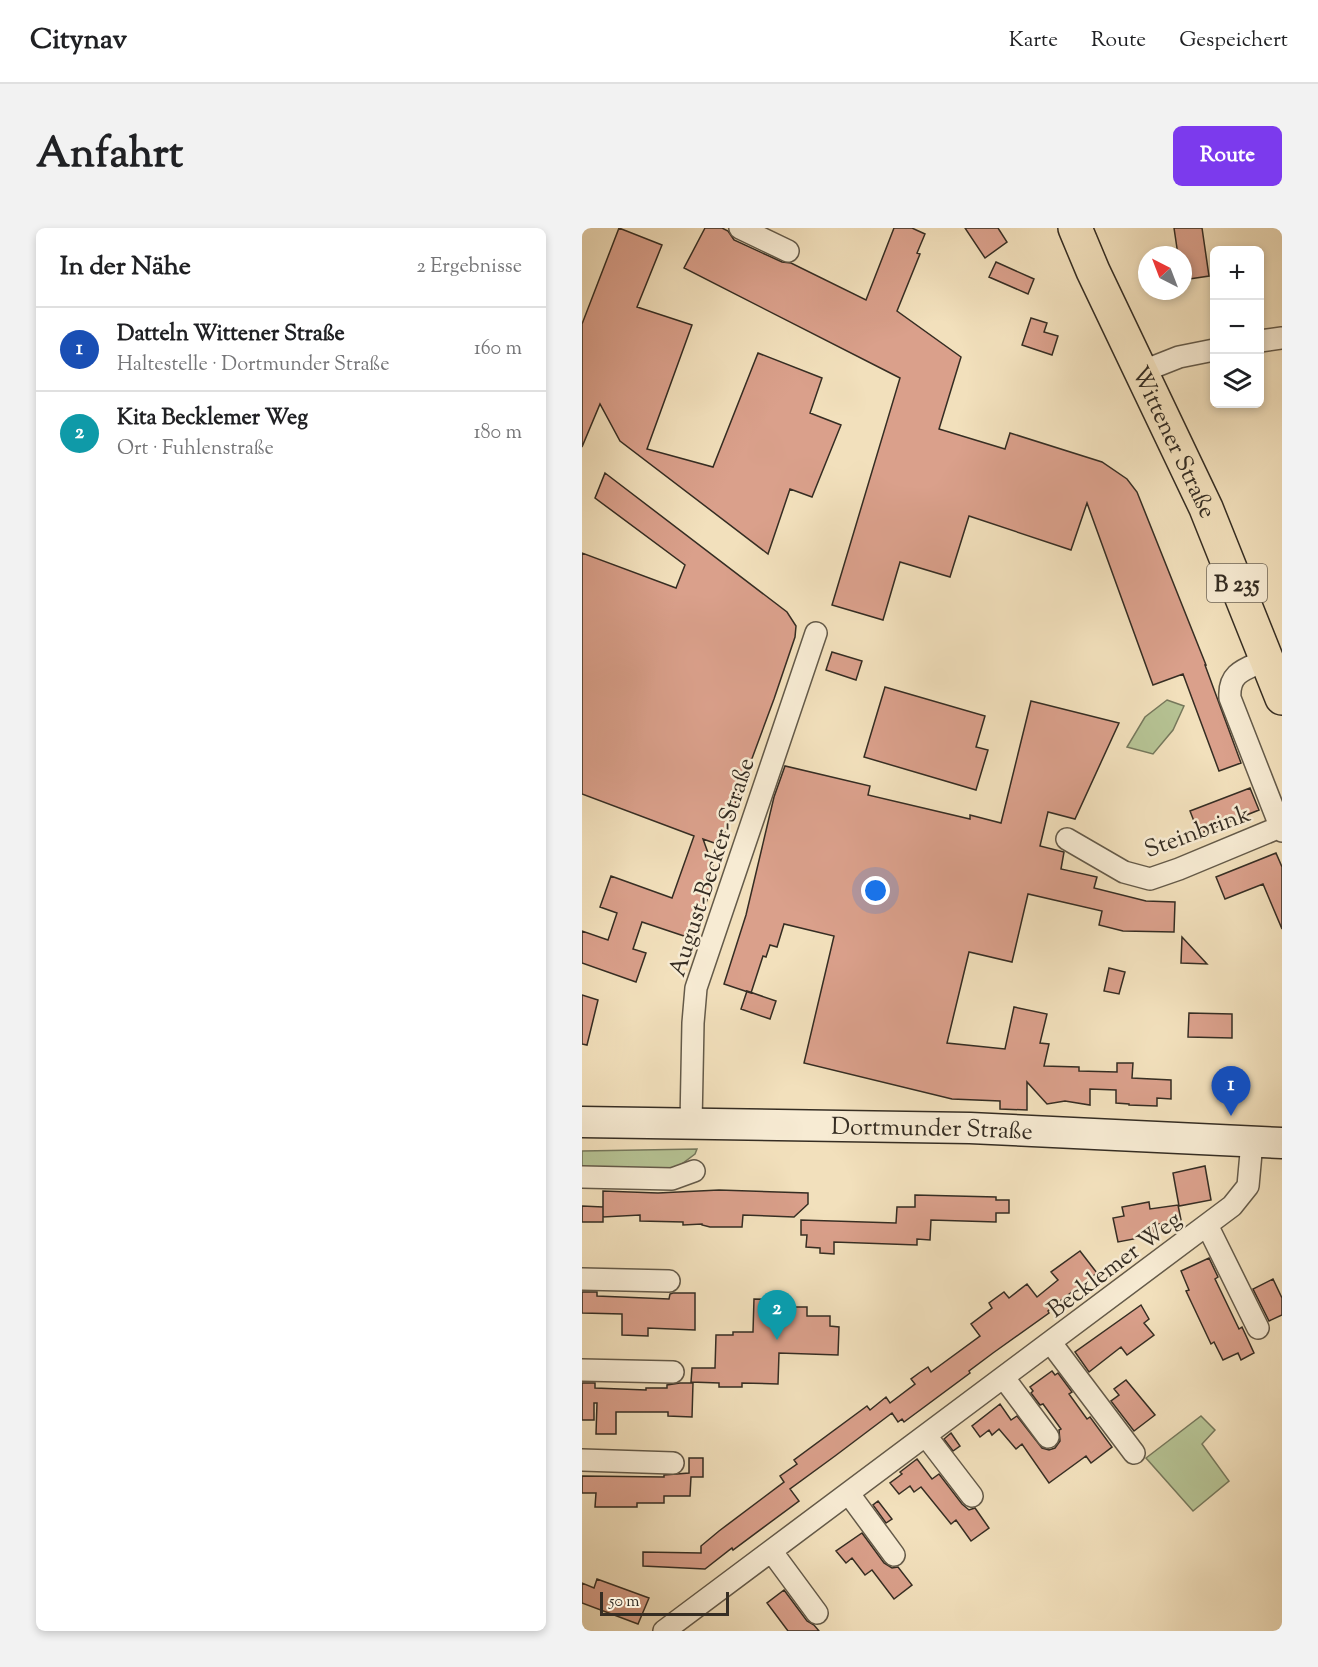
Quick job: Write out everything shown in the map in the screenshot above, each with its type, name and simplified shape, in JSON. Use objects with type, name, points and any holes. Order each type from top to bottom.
[{"type":"main road","name":"Wittener Straße","points":[[1075,228],[1093,271],[1206,508],[1282,698]]},
{"type":"main road","name":"Dortmunder Straße","points":[[582,1122],[970,1128],[1282,1143]]},
{"type":"street","points":[[740,228],[788,251]]},
{"type":"street","points":[[1264,340],[1282,338]]},
{"type":"street","points":[[1141,372],[1179,357],[1210,351]]},
{"type":"street","name":"August-Becker-Straße","points":[[692,1123],[693,1023],[696,988],[816,633]]},
{"type":"street","points":[[1268,659],[1237,673],[1229,685],[1230,698],[1281,829]]},
{"type":"street","name":"Steinbrink","points":[[1066,840],[1124,872],[1150,879],[1281,829]]},
{"type":"street","name":"Becklemer Weg","points":[[664,1631],[1232,1206],[1248,1186],[1252,1142]]},
{"type":"street","points":[[582,1177],[672,1179],[694,1171]]},
{"type":"street","name":"Becklemer Weg","points":[[1207,1225],[1258,1328]]},
{"type":"street","points":[[582,1279],[669,1281]]},
{"type":"street","name":"Becklemer Weg","points":[[1051,1343],[1134,1453]]},
{"type":"street","points":[[582,1370],[673,1372]]},
{"type":"street","points":[[1004,1378],[1048,1437]]},
{"type":"street","points":[[926,1436],[972,1496]]},
{"type":"street","points":[[582,1460],[673,1463]]},
{"type":"street","points":[[849,1494],[894,1555]]},
{"type":"street","points":[[772,1552],[817,1613]]},
{"type":"green space","points":[[1167,700],[1184,706],[1173,730],[1153,754],[1127,747],[1145,717]]},
{"type":"green space","points":[[697,1149],[695,1154],[675,1169],[582,1167],[582,1151]]},
{"type":"green space","points":[[1201,1416],[1215,1430],[1202,1444],[1229,1481],[1193,1511],[1146,1458]]},
{"type":"building","points":[[619,228],[662,245],[637,307],[692,325],[647,449],[713,467],[758,353],[822,378],[810,413],[841,425],[812,497],[790,489],[768,554],[620,441],[600,404],[582,447],[582,324]]},
{"type":"building","points":[[705,228],[722,228],[728,231],[734,240],[782,262],[791,263],[866,300],[894,228],[912,228],[925,234],[917,253],[920,254],[897,311],[961,357],[939,429],[1005,449],[1010,433],[1102,462],[1127,479],[1137,492],[1206,665],[1241,763],[1219,771],[1183,674],[1153,685],[1087,503],[1071,550],[969,516],[950,577],[900,562],[883,620],[832,605],[900,378],[684,268]]},
{"type":"building","points":[[965,228],[998,228],[1007,242],[985,258]]},
{"type":"building","points":[[1174,228],[1202,228],[1209,276],[1192,279],[1192,246],[1177,246]]},
{"type":"building","points":[[996,262],[1034,279],[1028,294],[989,277]]},
{"type":"building","points":[[1031,318],[1047,323],[1044,332],[1058,336],[1052,355],[1022,345]]},
{"type":"building","points":[[605,473],[787,612],[796,626],[795,637],[774,699],[720,845],[703,839],[716,875],[693,939],[642,922],[633,949],[646,953],[636,982],[582,963],[582,931],[608,940],[617,913],[600,907],[611,876],[672,898],[694,836],[582,794],[582,553],[676,588],[685,565],[595,498]]},
{"type":"building","points":[[832,652],[862,661],[856,680],[826,670]]},
{"type":"building","points":[[885,687],[985,716],[976,747],[988,750],[976,790],[864,757]]},
{"type":"building","points":[[1031,701],[1119,723],[1075,819],[1048,812],[1040,846],[1064,852],[1061,869],[1097,877],[1094,888],[1146,901],[1175,902],[1174,932],[1123,931],[1099,925],[1102,911],[1028,894],[1012,962],[969,952],[947,1043],[1005,1049],[1014,1007],[1047,1014],[1040,1043],[1049,1044],[1044,1066],[1079,1067],[1079,1071],[1117,1072],[1117,1063],[1133,1063],[1132,1078],[1171,1080],[1171,1099],[1157,1098],[1157,1106],[1129,1105],[1116,1103],[1116,1090],[1090,1089],[1090,1105],[1065,1101],[1047,1104],[1027,1082],[1027,1110],[1000,1109],[1000,1101],[952,1099],[804,1063],[834,936],[784,924],[777,947],[770,945],[766,957],[763,956],[751,993],[724,984],[746,915],[774,797],[785,766],[870,786],[868,795],[970,819],[970,815],[1001,823]]},
{"type":"building","points":[[1250,788],[1259,810],[1199,834],[1190,811]]},
{"type":"building","points":[[1276,853],[1282,867],[1282,929],[1263,884],[1225,899],[1216,877]]},
{"type":"building","points":[[1182,937],[1207,964],[1181,963]]},
{"type":"building","points":[[1109,968],[1125,972],[1119,994],[1104,991]]},
{"type":"building","points":[[747,991],[776,1001],[770,1019],[741,1009]]},
{"type":"building","points":[[582,995],[598,1000],[587,1045],[582,1044]]},
{"type":"building","points":[[1189,1013],[1232,1014],[1232,1038],[1188,1037]]},
{"type":"building","points":[[1205,1166],[1211,1200],[1179,1206],[1173,1173]]},
{"type":"building","points":[[719,1190],[808,1193],[808,1204],[794,1217],[743,1215],[742,1227],[710,1227],[702,1224],[683,1225],[683,1222],[640,1221],[640,1215],[603,1217],[603,1222],[582,1222],[582,1206],[603,1207],[603,1191],[658,1193]]},
{"type":"building","points":[[915,1195],[996,1197],[996,1200],[1009,1200],[1009,1213],[996,1213],[996,1222],[931,1220],[930,1240],[917,1239],[917,1245],[834,1242],[834,1254],[820,1253],[820,1248],[806,1247],[807,1235],[801,1235],[801,1220],[896,1223],[897,1207],[915,1207]]},
{"type":"building","points":[[1149,1202],[1150,1209],[1178,1205],[1181,1220],[1153,1225],[1155,1235],[1118,1242],[1113,1218],[1124,1216],[1122,1207]]},
{"type":"building","points":[[1080,1251],[1097,1273],[1052,1307],[1049,1313],[904,1422],[902,1419],[898,1422],[892,1413],[790,1489],[799,1501],[733,1550],[732,1548],[705,1569],[643,1566],[643,1552],[701,1553],[701,1546],[784,1482],[780,1476],[797,1464],[794,1460],[867,1406],[870,1410],[886,1397],[890,1403],[915,1384],[911,1379],[919,1373],[928,1367],[931,1372],[980,1336],[971,1324],[992,1308],[989,1303],[1004,1292],[1009,1298],[1027,1284],[1037,1297],[1058,1280],[1051,1272]]},
{"type":"building","points":[[1209,1258],[1218,1277],[1215,1279],[1239,1329],[1242,1327],[1254,1353],[1241,1360],[1238,1353],[1223,1360],[1214,1342],[1211,1344],[1186,1291],[1189,1290],[1181,1271]]},
{"type":"building","points":[[1273,1279],[1282,1298],[1282,1315],[1269,1321],[1253,1289]]},
{"type":"building","points":[[582,1292],[597,1292],[597,1296],[669,1299],[670,1294],[673,1293],[695,1293],[695,1330],[648,1328],[648,1336],[622,1335],[622,1314],[582,1313]]},
{"type":"building","points":[[754,1299],[782,1300],[782,1307],[807,1307],[807,1316],[830,1316],[830,1326],[839,1327],[838,1355],[779,1353],[778,1384],[742,1383],[742,1387],[719,1387],[719,1383],[691,1382],[692,1368],[715,1368],[716,1335],[753,1332]]},
{"type":"building","points":[[1141,1305],[1149,1319],[1144,1323],[1154,1335],[1127,1355],[1121,1347],[1089,1372],[1075,1352]]},
{"type":"building","points":[[1052,1371],[1055,1375],[1058,1373],[1072,1392],[1069,1394],[1087,1419],[1090,1417],[1112,1447],[1091,1463],[1086,1456],[1049,1483],[1022,1444],[1016,1449],[999,1429],[992,1435],[989,1430],[980,1437],[972,1426],[1000,1404],[1011,1420],[1017,1416],[1042,1448],[1049,1450],[1055,1448],[1060,1441],[1059,1430],[1061,1429],[1043,1404],[1040,1405],[1031,1393],[1033,1391],[1030,1387]]},
{"type":"building","points":[[1126,1380],[1155,1415],[1134,1431],[1111,1401],[1119,1395],[1114,1389]]},
{"type":"building","points":[[582,1383],[595,1383],[595,1388],[646,1390],[646,1388],[667,1388],[667,1385],[693,1383],[692,1417],[668,1416],[668,1412],[616,1412],[616,1434],[596,1434],[597,1403],[594,1403],[594,1420],[582,1420]]},
{"type":"building","points":[[951,1433],[960,1446],[953,1451],[944,1439]]},
{"type":"building","points":[[689,1458],[703,1458],[703,1477],[691,1477],[690,1496],[664,1496],[664,1503],[637,1503],[637,1507],[595,1507],[596,1493],[582,1493],[582,1476],[664,1477],[664,1475],[689,1473]]},
{"type":"building","points":[[917,1459],[932,1479],[939,1474],[962,1504],[969,1510],[975,1508],[989,1528],[971,1541],[956,1520],[951,1524],[921,1487],[914,1492],[910,1486],[899,1494],[890,1483]]},
{"type":"building","points":[[878,1501],[892,1519],[886,1523],[873,1505]]},
{"type":"building","points":[[862,1533],[884,1563],[892,1568],[898,1567],[912,1585],[894,1599],[872,1570],[865,1575],[852,1558],[846,1563],[836,1551]]},
{"type":"building","points":[[597,1579],[649,1598],[638,1624],[582,1603],[582,1583],[594,1588]]},
{"type":"building","points":[[784,1590],[807,1621],[819,1631],[788,1631],[767,1603]]},
{"type":"place","name":"Datteln Wittener Straße","points":[[1231,1116]]},
{"type":"place","name":"Kita Becklemer Weg","points":[[777,1340]]}]
